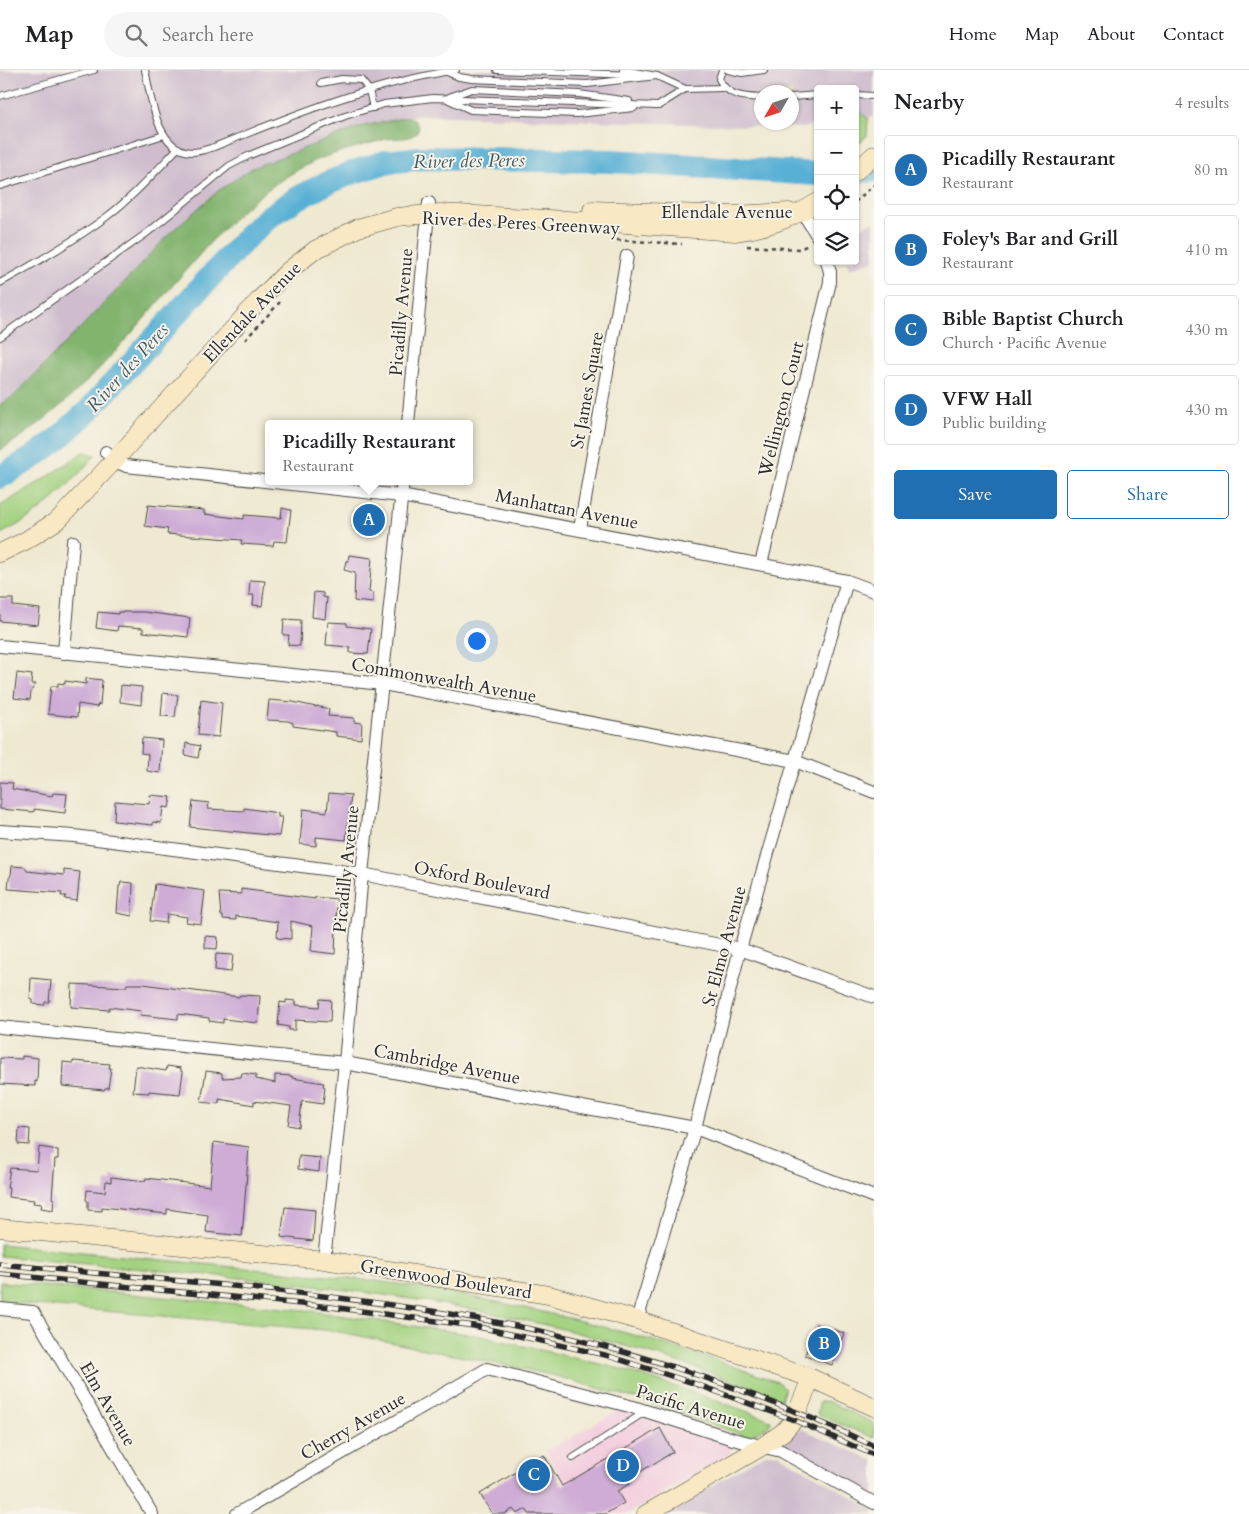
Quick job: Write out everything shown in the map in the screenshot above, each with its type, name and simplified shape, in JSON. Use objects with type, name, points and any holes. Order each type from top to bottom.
[{"type":"street","points":[[859,168],[874,155]]},
{"type":"street","name":"Ellendale Avenue","points":[[0,552],[26,542],[58,520],[110,456],[253,289],[289,256],[322,233],[355,217],[394,206],[734,215],[808,208]]},
{"type":"street","name":"Picadilly Avenue","points":[[408,420],[428,208]]},
{"type":"street","points":[[808,208],[814,225]]},
{"type":"street","name":"St James Square","points":[[580,529],[627,256]]},
{"type":"street","name":"Wellington Court","points":[[761,564],[830,282],[829,265]]},
{"type":"street","name":"Ellendale Avenue","points":[[0,541],[12,537],[50,512],[110,456]]},
{"type":"street","name":"Manhattan Avenue","points":[[110,456],[126,466],[265,481]]},
{"type":"street","name":"Manhattan Avenue","points":[[300,485],[401,496],[580,529],[847,581],[874,591]]},
{"type":"street","name":"Picadilly Avenue","points":[[324,1260],[346,1063],[362,874],[402,485]]},
{"type":"street","points":[[64,653],[72,542]]},
{"type":"street","name":"St Elmo Avenue","points":[[637,1320],[695,1128],[740,949],[847,581]]},
{"type":"street","name":"Commonwealth Avenue","points":[[0,646],[383,684],[795,761],[874,792]]},
{"type":"street","name":"Oxford Boulevard","points":[[0,831],[74,836],[362,874],[740,949],[874,997]]},
{"type":"street","name":"Cambridge Avenue","points":[[0,1027],[346,1063],[695,1128],[874,1197]]},
{"type":"street","name":"Greenwood Boulevard","points":[[0,1228],[324,1260],[549,1295],[637,1320],[811,1378],[874,1407]]},
{"type":"street","name":"Elm Avenue","points":[[0,1309],[33,1312],[152,1514]]},
{"type":"street","name":"Pacific Avenue","points":[[487,1368],[646,1411],[733,1439],[781,1450],[874,1503]]},
{"type":"street","name":"Cherry Avenue","points":[[237,1514],[487,1368]]},
{"type":"street","points":[[646,1514],[763,1446],[783,1432],[794,1420],[811,1378]]},
{"type":"lane","points":[[0,96],[94,70]]},
{"type":"lane","points":[[145,70],[158,124],[164,135],[178,148],[191,152],[202,150],[368,90],[456,70]]},
{"type":"lane","points":[[497,70],[657,76]]},
{"type":"lane","points":[[623,70],[657,76],[685,89],[723,88]]},
{"type":"lane","points":[[722,70],[719,80],[723,88],[731,94],[754,97]]},
{"type":"lane","points":[[728,70],[742,73],[764,70]]},
{"type":"lane","points":[[447,71],[459,77],[472,79],[587,84],[657,76]]},
{"type":"lane","points":[[321,82],[342,78],[361,80],[368,90],[373,108]]},
{"type":"lane","points":[[445,98],[471,110],[577,114],[658,106],[685,89]]},
{"type":"lane","points":[[445,98],[472,90],[550,92],[579,94],[658,106]]},
{"type":"lane","points":[[799,96],[814,95]]},
{"type":"lane","points":[[859,95],[874,96]]},
{"type":"lane","points":[[0,337],[147,234],[229,166],[250,155],[345,116],[404,102],[445,98],[658,106]]},
{"type":"lane","points":[[0,186],[164,135]]},
{"type":"lane","points":[[0,283],[106,217],[142,185],[178,148]]},
{"type":"lane","points":[[573,1458],[646,1411]]},
{"type":"path","points":[[859,198],[874,185]]},
{"type":"path","name":"River des Peres Greenway","points":[[609,239],[688,244]]},
{"type":"path","points":[[739,246],[800,249],[807,245]]},
{"type":"path","points":[[245,340],[286,296]]},
{"type":"shaded area","points":[[0,70],[874,70],[874,115],[868,119],[859,111],[859,85],[814,85],[814,122],[805,128],[799,128],[799,85],[754,85],[754,126],[419,115],[363,126],[319,142],[172,231],[14,396],[0,404]]},
{"type":"shaded area","points":[[874,222],[874,261],[849,269],[848,265],[859,265],[859,228]]},
{"type":"shaded area","points":[[623,1408],[729,1444],[732,1448],[730,1454],[627,1514],[582,1514],[546,1451]]},
{"type":"shaded area","points":[[802,1429],[874,1461],[874,1496],[787,1447],[784,1443]]},
{"type":"shaded area","points":[[767,1453],[778,1454],[874,1510],[874,1514],[664,1514]]},
{"type":"green space","points":[[859,111],[868,119],[867,136],[859,143]]},
{"type":"green space","points":[[408,117],[413,119],[419,127],[413,135],[383,140],[322,158],[306,165],[259,196],[218,234],[100,368],[52,413],[27,433],[0,450],[0,404],[14,396],[172,231],[218,191],[252,168],[363,126]]},
{"type":"green space","points":[[83,452],[95,455],[63,490],[28,519],[0,534],[0,506],[49,476]]},
{"type":"green space","points":[[0,1244],[377,1281],[480,1298],[631,1334],[731,1365],[780,1383],[785,1388],[781,1400],[672,1360],[598,1338],[486,1312],[426,1301],[305,1285],[0,1256]]},
{"type":"green space","points":[[0,1282],[305,1310],[481,1336],[621,1369],[771,1420],[770,1425],[748,1437],[647,1402],[552,1375],[335,1331],[0,1302]]},
{"type":"green space","points":[[827,1401],[874,1423],[874,1438],[818,1415],[817,1411],[820,1402]]},
{"type":"building","points":[[148,505],[204,510],[204,514],[244,519],[244,515],[281,518],[282,508],[291,510],[287,542],[274,541],[273,546],[241,544],[242,540],[167,534],[168,529],[145,526]]},
{"type":"building","points":[[355,510],[385,513],[384,531],[353,527]]},
{"type":"building","points":[[349,555],[372,558],[369,592],[373,593],[373,603],[354,601],[355,573],[344,570]]},
{"type":"building","points":[[250,580],[265,581],[262,606],[253,605],[254,595],[249,595]]},
{"type":"building","points":[[314,592],[323,593],[323,597],[327,598],[325,619],[312,617]]},
{"type":"building","points":[[0,599],[13,599],[13,606],[40,609],[38,625],[0,621]]},
{"type":"building","points":[[98,612],[118,614],[118,612],[144,612],[190,618],[188,637],[143,632],[143,628],[118,626],[117,631],[96,628]]},
{"type":"building","points":[[284,619],[301,620],[300,646],[288,645],[289,635],[283,635]]},
{"type":"building","points":[[328,622],[347,623],[347,626],[371,629],[368,654],[350,653],[350,647],[326,645]]},
{"type":"building","points":[[17,673],[32,675],[31,684],[36,684],[31,691],[30,700],[14,698]]},
{"type":"building","points":[[86,678],[102,680],[100,705],[98,704],[97,707],[78,704],[77,717],[48,714],[51,686],[58,686],[58,683],[65,684],[65,681],[86,684]]},
{"type":"building","points":[[121,685],[142,687],[141,705],[120,702]]},
{"type":"building","points":[[163,693],[178,695],[175,717],[161,716]]},
{"type":"building","points":[[201,700],[222,703],[219,737],[198,735]]},
{"type":"building","points":[[269,700],[316,706],[329,709],[328,716],[354,718],[354,722],[362,723],[361,739],[336,736],[336,732],[293,726],[293,723],[288,721],[267,720]]},
{"type":"building","points":[[142,738],[162,740],[160,773],[147,771],[148,754],[141,753]]},
{"type":"building","points":[[186,743],[200,746],[198,758],[185,755]]},
{"type":"building","points":[[0,782],[13,783],[12,789],[52,796],[53,793],[67,794],[65,813],[34,809],[34,812],[0,809]]},
{"type":"building","points":[[329,793],[351,795],[346,840],[316,837],[316,846],[300,844],[303,809],[327,812]]},
{"type":"building","points":[[150,795],[171,797],[169,808],[163,807],[161,823],[153,822],[153,825],[114,821],[115,801],[149,804]]},
{"type":"building","points":[[193,801],[209,803],[208,809],[244,811],[244,808],[278,813],[278,817],[282,817],[279,836],[190,827]]},
{"type":"building","points":[[12,866],[25,867],[27,871],[64,875],[64,870],[80,872],[77,901],[65,899],[66,896],[61,896],[62,893],[8,889]]},
{"type":"building","points":[[121,882],[133,883],[132,916],[117,913]]},
{"type":"building","points":[[155,884],[205,891],[201,924],[186,922],[187,917],[167,914],[166,923],[150,921]]},
{"type":"building","points":[[241,889],[315,899],[315,897],[337,899],[335,954],[311,951],[313,926],[291,921],[291,939],[277,938],[278,922],[236,916],[236,920],[223,919],[223,916],[221,916],[219,893],[241,894]]},
{"type":"building","points":[[205,936],[218,937],[217,949],[205,948]]},
{"type":"building","points":[[216,954],[233,955],[231,972],[215,970]]},
{"type":"building","points":[[31,978],[51,980],[49,1002],[45,1002],[45,1005],[33,1004],[33,1000],[30,999]]},
{"type":"building","points":[[72,984],[126,987],[127,984],[143,984],[239,997],[240,995],[260,996],[258,1023],[223,1019],[223,1023],[209,1021],[209,1018],[178,1014],[178,1019],[140,1015],[141,1011],[109,1007],[109,1010],[71,1007]]},
{"type":"building","points":[[320,999],[331,1000],[330,1022],[295,1020],[295,1030],[289,1030],[289,1027],[278,1025],[280,1002],[286,1003],[286,1000],[296,1001],[296,1005],[319,1007]]},
{"type":"building","points":[[22,1056],[38,1058],[37,1082],[35,1081],[35,1086],[0,1084],[0,1058],[22,1059]]},
{"type":"building","points":[[73,1061],[110,1064],[108,1088],[104,1090],[62,1086],[63,1062],[73,1063]]},
{"type":"building","points":[[136,1066],[166,1071],[167,1066],[181,1068],[181,1072],[183,1072],[180,1094],[149,1091],[149,1093],[133,1092]]},
{"type":"building","points":[[206,1071],[222,1073],[222,1078],[241,1077],[242,1073],[256,1075],[256,1079],[275,1083],[275,1075],[292,1076],[292,1078],[324,1083],[323,1104],[302,1101],[299,1127],[288,1125],[291,1106],[254,1101],[254,1105],[219,1099],[219,1104],[201,1102]]},
{"type":"building","points":[[19,1128],[30,1129],[29,1145],[18,1144]]},
{"type":"building","points":[[214,1142],[249,1147],[242,1236],[206,1232],[208,1215],[167,1209],[167,1214],[102,1207],[102,1211],[88,1210],[87,1190],[105,1192],[106,1181],[111,1182],[111,1177],[145,1181],[146,1178],[210,1186]]},
{"type":"building","points":[[39,1147],[58,1150],[58,1159],[55,1159],[53,1210],[41,1208],[42,1204],[33,1203],[34,1200],[8,1197],[9,1188],[7,1188],[10,1168],[37,1170]]},
{"type":"building","points":[[299,1156],[320,1158],[319,1172],[298,1169]]},
{"type":"building","points":[[285,1207],[315,1210],[313,1241],[281,1237]]},
{"type":"building","points":[[816,1324],[844,1333],[832,1365],[805,1355]]},
{"type":"building","points":[[660,1428],[673,1452],[628,1479],[630,1484],[617,1491],[624,1503],[605,1514],[529,1514],[526,1509],[517,1514],[513,1509],[505,1514],[492,1514],[480,1494],[544,1455],[562,1486]]},
{"type":"waterway","name":"River des Peres","points":[[0,477],[32,458],[60,437],[88,411],[250,234],[270,216],[296,199],[354,172],[386,162],[421,158],[611,161],[814,174]]},
{"type":"waterway","name":"River des Peres","points":[[859,172],[874,170]]},
{"type":"railway","points":[[0,1264],[256,1288],[384,1304],[511,1325],[604,1347],[696,1375],[786,1408],[874,1446]]},
{"type":"railway","points":[[0,1274],[331,1307],[474,1326],[605,1355],[693,1383],[794,1420],[874,1455]]},
{"type":"place","name":"Picadilly Restaurant","points":[[369,520]]},
{"type":"place","name":"Foley's Bar and Grill","points":[[824,1344]]},
{"type":"place","name":"VFW Hall","points":[[623,1466]]},
{"type":"place","name":"Bible Baptist Church","points":[[534,1475]]}]
